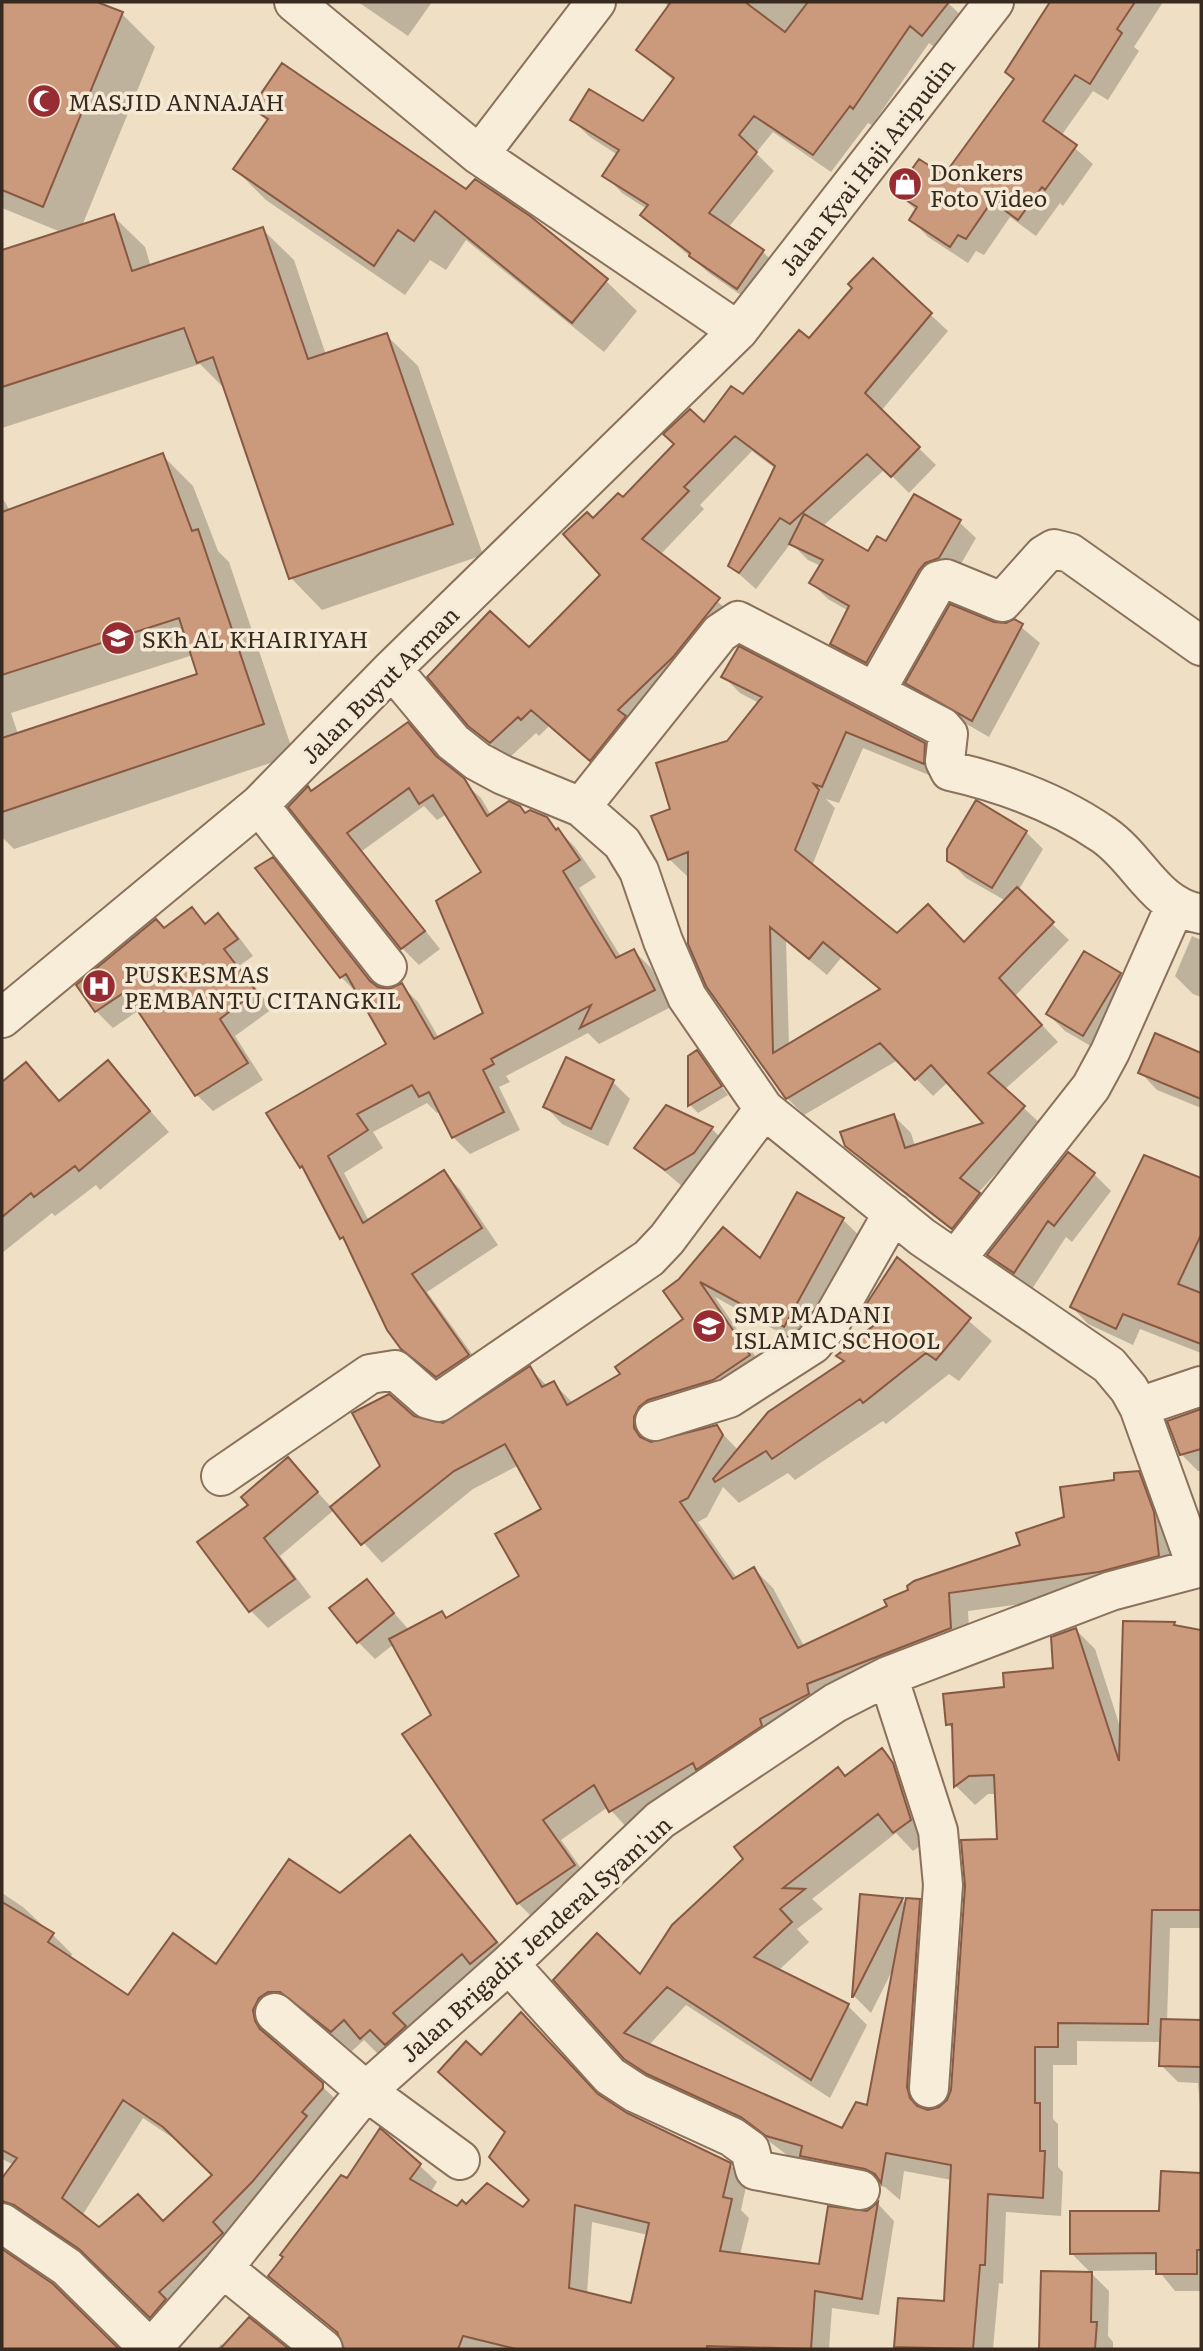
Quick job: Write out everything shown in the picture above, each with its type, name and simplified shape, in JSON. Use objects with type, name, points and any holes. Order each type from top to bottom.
[{"type":"street","points":[[294,2],[479,155],[738,331]]},
{"type":"street","points":[[479,155],[596,2]]},
{"type":"street","name":"Jalan Kyai Haji Aripudin","points":[[738,331],[994,2]]},
{"type":"street","name":"Jalan Buyut Arman","points":[[2,1018],[259,805],[392,669],[738,331]]},
{"type":"street","points":[[875,692],[938,581],[946,579],[1002,602],[1044,555],[1054,549],[1070,553],[1201,646]]},
{"type":"street","points":[[581,807],[720,633],[732,622],[744,622],[946,731],[948,769],[989,780],[1040,800],[1104,835],[1188,910],[1091,1087],[956,1259]]},
{"type":"street","points":[[392,669],[453,742],[478,761],[503,775],[581,807],[622,843],[639,871],[663,942],[687,997],[764,1109],[893,1213],[1109,1366],[1129,1389],[1139,1407],[1199,1567]]},
{"type":"street","points":[[259,805],[387,967]]},
{"type":"street","points":[[221,1476],[370,1374],[396,1370],[428,1399],[439,1402],[649,1258],[667,1239],[764,1109]]},
{"type":"street","points":[[655,1421],[729,1398],[813,1344],[832,1320],[893,1213]]},
{"type":"street","points":[[1139,1407],[1201,1386]]},
{"type":"street","name":"Jalan Brigadir Jenderal Syam'un","points":[[150,2349],[223,2268],[366,2091],[509,1965],[660,1820],[835,1703],[888,1676],[1111,1591],[1199,1567]]},
{"type":"street","points":[[888,1676],[938,1831],[942,1912],[929,2088]]},
{"type":"street","points":[[509,1965],[610,2076],[636,2093],[732,2137],[750,2150],[755,2170],[860,2190]]},
{"type":"street","points":[[275,2013],[366,2091],[460,2160]]},
{"type":"street","points":[[2,2223],[66,2267],[150,2349]]},
{"type":"street","points":[[223,2268],[323,2349]]},
{"type":"building","name":"MASJID ANNAJAH","points":[[2,2],[97,2],[123,12],[43,207],[2,190]]},
{"type":"building","points":[[671,2],[745,2],[785,32],[808,2],[949,2],[922,36],[910,26],[853,109],[850,106],[813,155],[754,116],[739,135],[757,152],[709,213],[764,250],[737,289],[689,256],[690,253],[640,215],[648,205],[602,176],[619,150],[570,120],[589,89],[643,121],[674,78],[636,50]]},
{"type":"building","points":[[1050,2],[1135,2],[1117,29],[1122,33],[1090,84],[1075,75],[1043,121],[1077,145],[1045,190],[1042,187],[1018,220],[992,201],[966,239],[958,235],[950,247],[909,220],[917,207],[895,193],[919,159],[944,175],[1014,79],[1005,72]]},
{"type":"building","points":[[282,63],[466,189],[475,179],[530,216],[608,279],[572,323],[435,211],[414,241],[398,230],[374,266],[233,169],[268,119],[251,108]]},
{"type":"building","points":[[114,214],[132,271],[263,227],[308,359],[387,333],[453,524],[289,579],[213,357],[197,363],[184,328],[2,387],[2,250]]},
{"type":"building","points":[[873,258],[932,313],[865,393],[920,447],[891,477],[867,454],[790,524],[780,518],[739,573],[728,566],[775,466],[735,436],[684,487],[689,491],[642,539],[720,598],[673,657],[618,710],[626,716],[590,761],[531,710],[521,720],[518,717],[490,743],[468,726],[427,677],[490,611],[529,647],[600,575],[563,534],[587,512],[593,518],[618,493],[623,497],[674,444],[663,434],[690,409],[704,422],[731,386],[743,394],[799,330],[809,338],[852,288],[848,284]]},
{"type":"building","name":"SKh AL KHAIRIYAH","points":[[163,453],[192,531],[198,529],[264,724],[2,812],[2,738],[197,674],[179,618],[2,675],[2,512]]},
{"type":"building","points":[[914,494],[961,520],[939,558],[925,563],[919,570],[866,663],[830,644],[849,606],[809,583],[823,560],[789,544],[804,514],[868,551],[877,536],[886,541]]},
{"type":"building","points":[[950,604],[994,622],[1006,623],[1014,619],[1023,624],[972,721],[905,683]]},
{"type":"building","points":[[739,646],[925,743],[924,764],[846,732],[822,787],[814,784],[819,790],[795,850],[897,933],[928,904],[964,942],[1017,887],[1054,922],[999,978],[1042,1025],[988,1073],[1025,1106],[960,1178],[980,1193],[952,1229],[845,1146],[840,1132],[894,1114],[905,1148],[983,1123],[931,1065],[915,1080],[880,1043],[786,1099],[706,986],[688,944],[688,852],[668,860],[651,816],[670,809],[656,763],[727,741],[762,697],[721,677]],"holes":[[[770,927],[809,959],[823,942],[880,989],[773,1053]]]},
{"type":"building","points":[[408,722],[436,756],[464,778],[487,816],[509,801],[520,806],[525,813],[530,810],[547,817],[556,830],[558,828],[580,860],[563,871],[616,958],[634,949],[655,990],[580,1028],[591,1005],[491,1059],[494,1064],[483,1070],[504,1112],[452,1138],[429,1092],[419,1097],[412,1085],[357,1114],[368,1130],[328,1156],[363,1223],[444,1170],[482,1228],[412,1274],[469,1355],[436,1377],[401,1349],[387,1330],[343,1237],[340,1239],[302,1166],[300,1168],[266,1113],[386,1044],[346,974],[340,978],[255,868],[273,857],[370,981],[378,987],[389,989],[402,983],[434,1039],[483,1013],[436,901],[481,872],[433,795],[419,804],[409,788],[347,833],[425,931],[401,949],[288,807],[308,786],[311,791]]},
{"type":"building","points":[[976,800],[1027,831],[992,888],[947,861],[947,849]]},
{"type":"building","points":[[192,907],[205,924],[218,913],[238,939],[224,949],[256,991],[220,1019],[248,1063],[195,1096],[125,992],[95,1012],[76,985],[156,919],[164,928]]},
{"type":"building","points":[[1084,951],[1121,973],[1083,1036],[1046,1014]]},
{"type":"building","points":[[1155,1033],[1201,1053],[1201,1099],[1138,1073]]},
{"type":"building","points":[[697,1050],[722,1086],[688,1106],[688,1056]]},
{"type":"building","points":[[566,1057],[614,1080],[591,1129],[543,1107]]},
{"type":"building","points":[[108,1060],[150,1111],[79,1171],[75,1166],[34,1197],[31,1193],[2,1217],[2,1082],[26,1062],[59,1101]]},
{"type":"building","points":[[666,1105],[713,1127],[694,1153],[665,1170],[634,1148]]},
{"type":"building","points":[[1068,1152],[1095,1173],[1054,1226],[1048,1221],[1014,1273],[987,1255]]},
{"type":"building","points":[[1144,1155],[1201,1178],[1201,1235],[1178,1284],[1201,1293],[1201,1344],[1123,1314],[1116,1329],[1070,1307]]},
{"type":"building","points":[[797,1192],[844,1218],[784,1327],[700,1282],[750,1355],[713,1380],[648,1400],[639,1407],[634,1417],[634,1428],[640,1437],[651,1442],[717,1425],[723,1435],[688,1498],[680,1502],[733,1579],[754,1567],[798,1648],[887,1606],[884,1600],[908,1590],[907,1586],[914,1581],[1020,1545],[1016,1533],[1064,1517],[1060,1487],[1114,1480],[1114,1473],[1139,1471],[1154,1512],[1159,1556],[1099,1572],[949,1593],[951,1628],[807,1684],[809,1694],[760,1719],[762,1726],[696,1770],[693,1763],[609,1812],[594,1785],[543,1820],[575,1865],[517,1904],[402,1734],[431,1715],[389,1639],[442,1611],[446,1618],[519,1576],[495,1534],[541,1509],[505,1444],[454,1471],[361,1545],[330,1507],[380,1466],[352,1413],[389,1394],[414,1416],[443,1423],[530,1366],[542,1387],[554,1381],[567,1405],[620,1374],[615,1367],[683,1319],[663,1291],[679,1279],[723,1227],[760,1258]]},
{"type":"building","points":[[897,1257],[971,1318],[936,1360],[926,1353],[863,1403],[860,1399],[772,1459],[766,1451],[715,1482],[713,1479],[768,1412],[844,1361],[836,1356],[884,1317],[867,1303]]},
{"type":"building","points":[[1201,1409],[1201,1449],[1180,1455],[1167,1421]]},
{"type":"building","points":[[288,1457],[318,1492],[264,1538],[295,1579],[249,1612],[197,1542],[248,1505],[241,1497]]},
{"type":"building","points":[[367,1579],[394,1613],[357,1643],[329,1608]]},
{"type":"building","points":[[1123,1621],[1175,1622],[1174,1625],[1201,1630],[1201,1910],[1152,1910],[1148,2024],[1058,2023],[1058,2047],[1035,2047],[1035,2103],[1040,2103],[1040,2151],[1045,2151],[1043,2198],[988,2194],[985,2265],[980,2265],[973,2349],[894,2347],[898,2298],[944,2301],[951,2165],[886,2153],[881,2183],[875,2174],[865,2169],[800,2156],[802,2146],[766,2136],[741,2117],[647,2074],[624,2059],[553,1980],[597,1933],[640,1974],[672,1925],[743,1859],[734,1847],[838,1767],[845,1776],[882,1748],[893,1763],[911,1820],[893,1833],[878,1814],[783,1888],[805,1889],[780,1909],[792,1922],[754,1957],[849,2004],[811,2080],[667,1987],[624,2033],[842,2128],[856,2102],[867,2105],[906,1898],[920,1899],[907,2087],[910,2098],[917,2106],[928,2110],[939,2107],[947,2100],[951,2090],[965,1886],[961,1840],[997,1839],[994,1775],[969,1776],[954,1787],[952,1724],[946,1725],[943,1694],[1004,1687],[1003,1673],[1053,1668],[1051,1637],[1076,1628],[1119,1761]]},
{"type":"building","points":[[410,1835],[497,1942],[470,1964],[462,1954],[393,2013],[406,2026],[385,2045],[370,2030],[360,2039],[344,2020],[331,2032],[280,1992],[268,1992],[259,1998],[253,2010],[260,2029],[323,2083],[323,2088],[302,2112],[307,2116],[253,2181],[213,2222],[223,2233],[159,2292],[166,2299],[150,2318],[79,2249],[14,2205],[2,2201],[2,2178],[17,2158],[2,2150],[2,1902],[54,1933],[48,1942],[128,1995],[173,1933],[216,1964],[289,1859],[340,1893]],"holes":[[[123,2100],[163,2127],[212,2175],[163,2221],[138,2194],[99,2227],[62,2198]]]},
{"type":"building","points":[[860,1894],[903,1898],[852,1997]]},
{"type":"building","points":[[521,2012],[598,2094],[627,2113],[731,2163],[723,2197],[732,2199],[720,2251],[819,2264],[828,2206],[867,2211],[878,2202],[862,2299],[815,2291],[811,2349],[707,2346],[707,2349],[516,2349],[463,2336],[458,2349],[344,2349],[337,2332],[268,2276],[283,2257],[280,2255],[341,2175],[347,2178],[380,2128],[421,2164],[410,2179],[457,2206],[462,2200],[466,2204],[487,2183],[523,2207],[529,2200],[489,2157],[505,2132],[438,2072],[466,2041],[481,2055]],"holes":[[[575,2205],[649,2223],[631,2303],[569,2288]]]},
{"type":"building","points":[[1161,2019],[1201,2020],[1201,2067],[1159,2066]]},
{"type":"building","points":[[1161,2171],[1201,2173],[1201,2250],[1197,2250],[1197,2274],[1156,2274],[1156,2253],[1070,2254],[1070,2211],[1159,2211]]},
{"type":"building","points":[[2,2249],[53,2284],[119,2349],[2,2349]]},
{"type":"building","points":[[1041,2271],[1092,2272],[1091,2322],[1097,2322],[1095,2349],[1039,2349]]},
{"type":"building","points":[[249,2317],[289,2349],[220,2349]]},
{"type":"place","name":"MASJID ANNAJAH","points":[[44,101]]},
{"type":"place","name":"Donkers Foto Video","points":[[905,184]]},
{"type":"place","name":"SKh AL KHAIRIYAH","points":[[118,638]]},
{"type":"place","name":"PUSKESMAS PEMBANTU CITANGKIL","points":[[99,986]]},
{"type":"place","name":"SMP MADANI ISLAMIC SCHOOL","points":[[709,1326]]}]
